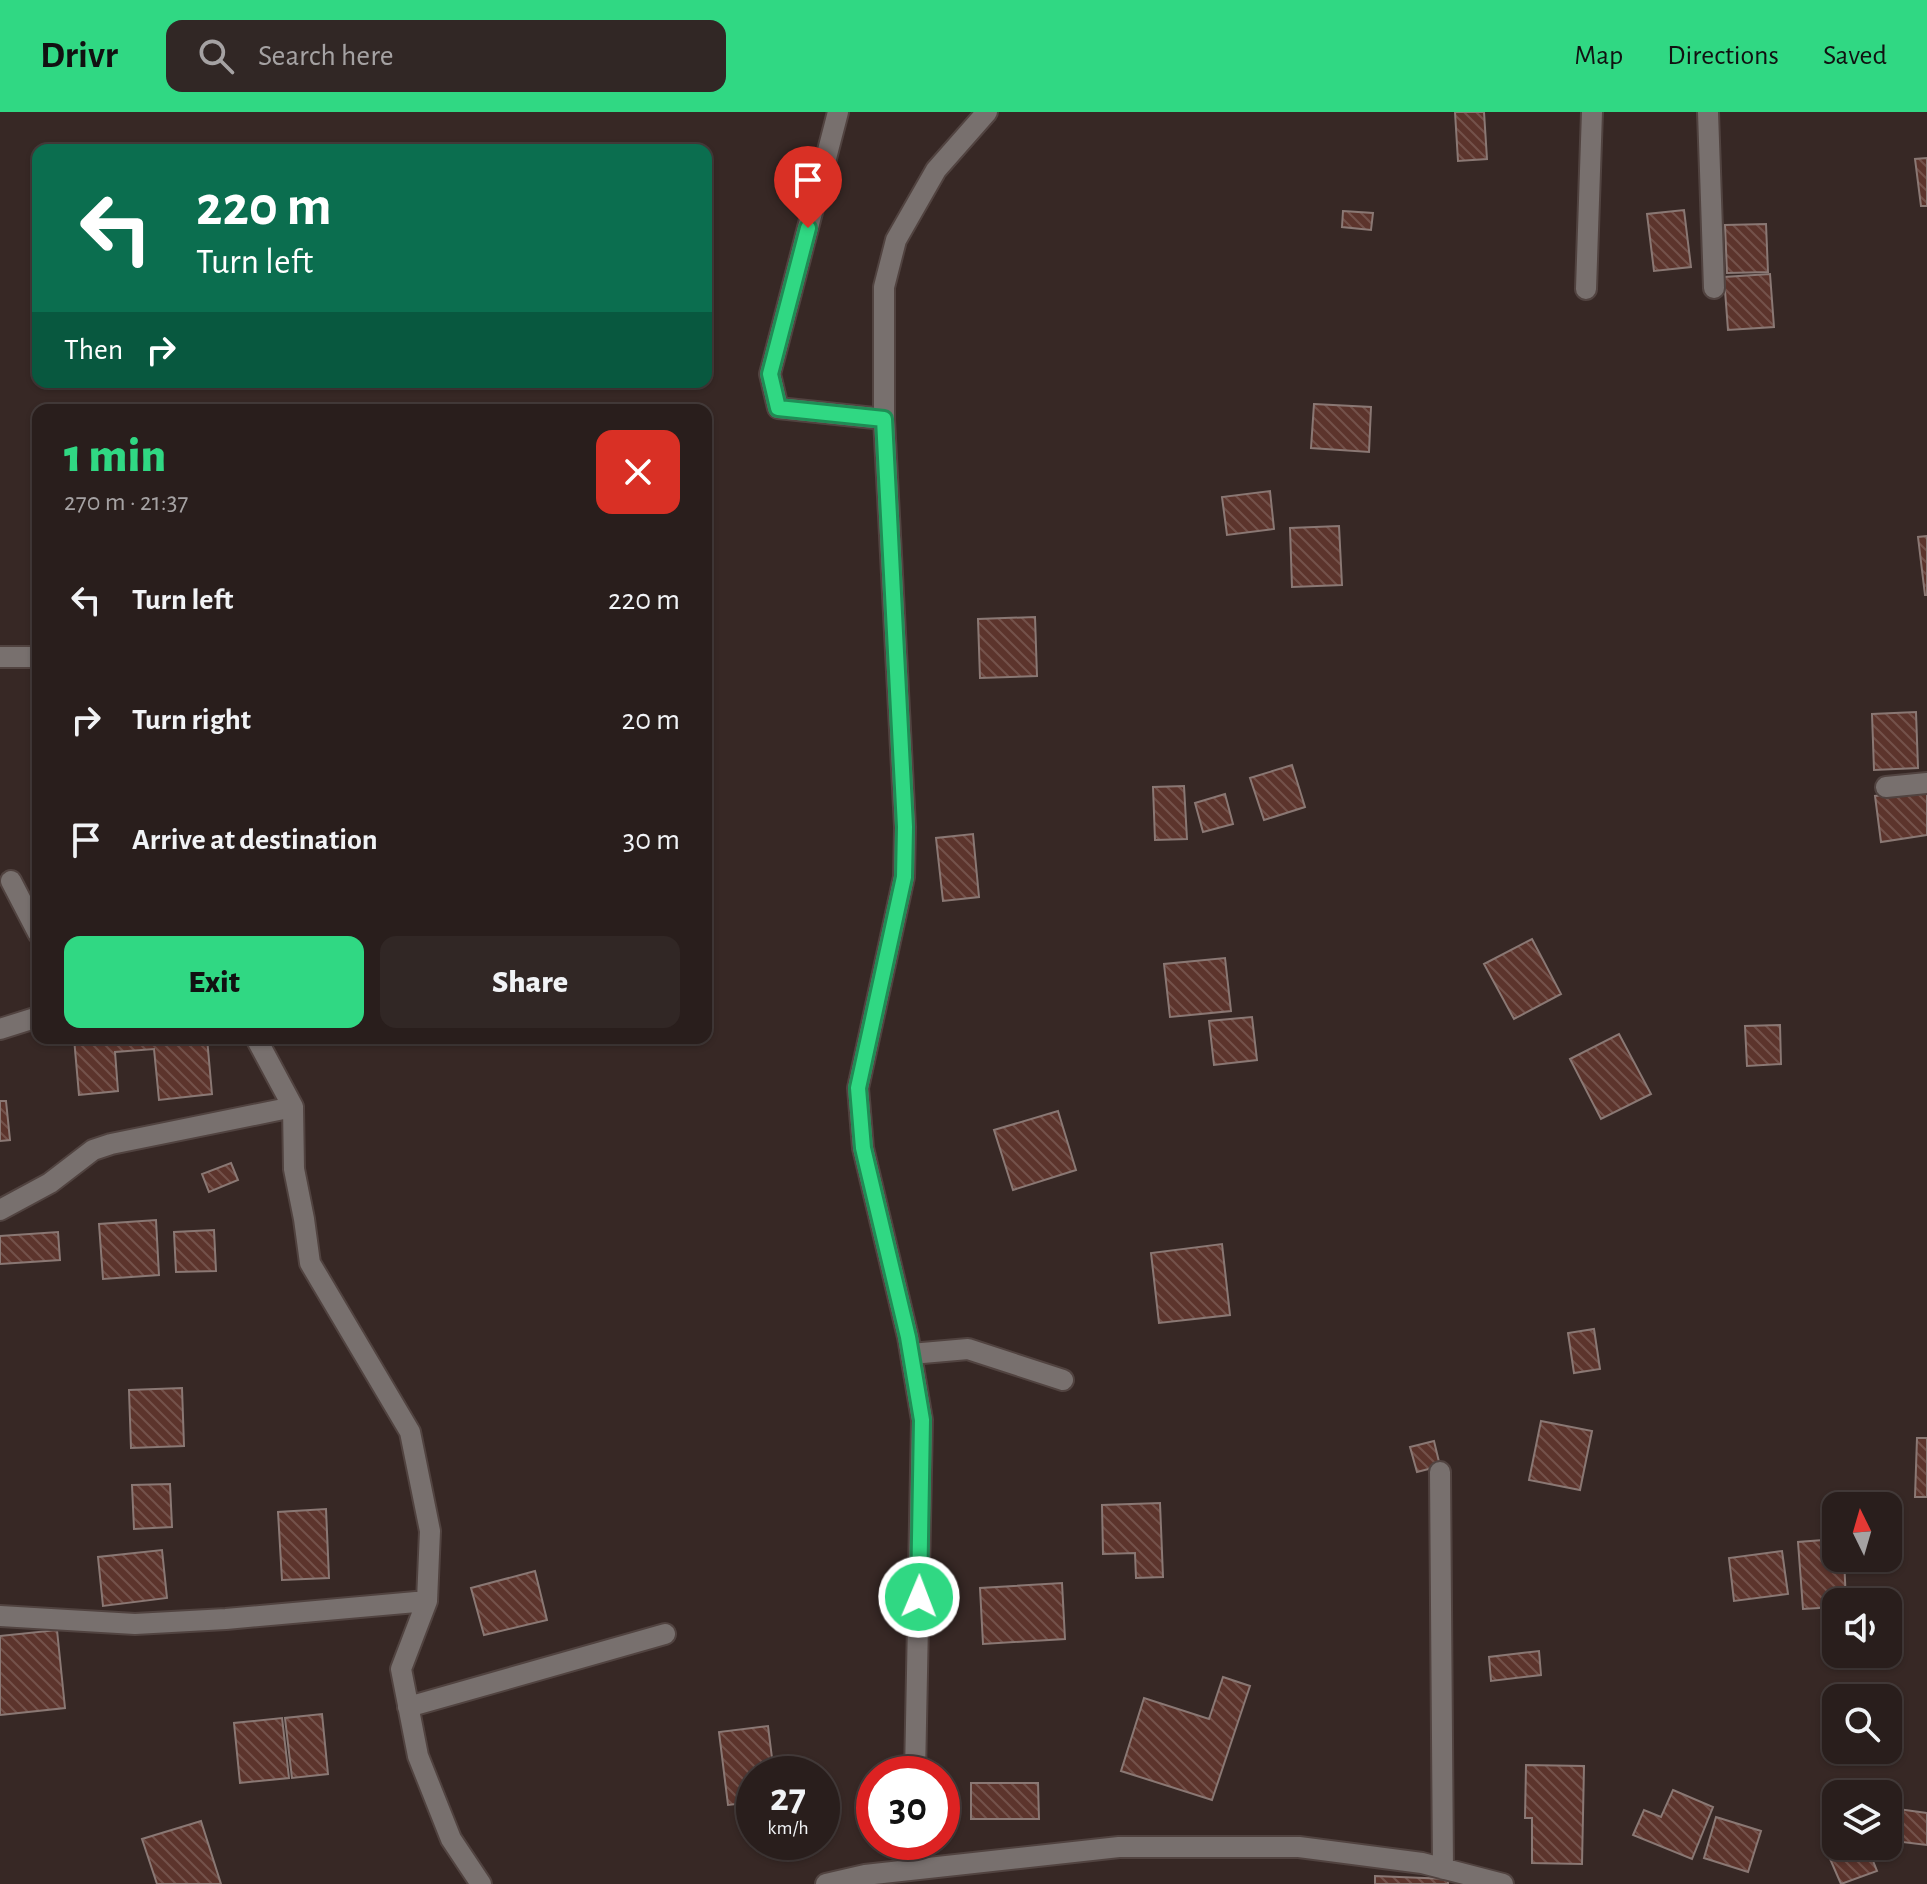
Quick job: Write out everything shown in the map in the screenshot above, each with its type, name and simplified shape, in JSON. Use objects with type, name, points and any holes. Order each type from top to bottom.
[{"type":"street","points":[[838,112],[770,374],[778,408],[884,419]]},
{"type":"street","points":[[915,1756],[922,1420],[911,1354],[863,1148],[858,1088],[904,877],[905,827],[884,419],[884,287],[896,240],[936,170],[987,112]]},
{"type":"street","points":[[1586,289],[1592,112]]},
{"type":"street","points":[[1708,112],[1714,288]]},
{"type":"street","points":[[0,657],[32,657]]},
{"type":"street","points":[[1886,787],[1927,783]]},
{"type":"street","points":[[11,881],[32,921]]},
{"type":"street","points":[[0,1029],[32,1019]]},
{"type":"street","points":[[259,1044],[293,1107],[294,1169],[310,1263],[410,1432],[430,1531],[427,1601],[401,1669],[418,1756],[451,1839],[481,1884]]},
{"type":"street","points":[[0,1210],[50,1183],[93,1150],[293,1107]]},
{"type":"street","points":[[911,1354],[968,1349],[1063,1380]]},
{"type":"street","points":[[1440,1472],[1443,1869]]},
{"type":"street","points":[[0,1616],[135,1624],[427,1601]]},
{"type":"street","points":[[408,1707],[665,1634]]},
{"type":"street","points":[[826,1884],[865,1875],[1119,1847],[1299,1847],[1422,1863],[1503,1884]]},
{"type":"street","points":[[914,1860],[914,1869]]},
{"type":"building","points":[[1455,112],[1484,112],[1487,159],[1458,161]]},
{"type":"building","points":[[1927,158],[1927,206],[1921,206],[1915,159]]},
{"type":"building","points":[[1684,210],[1691,267],[1654,271],[1647,214]]},
{"type":"building","points":[[1343,211],[1373,213],[1371,230],[1342,227]]},
{"type":"building","points":[[1766,224],[1768,272],[1727,273],[1725,225]]},
{"type":"building","points":[[1770,274],[1774,327],[1728,330],[1724,277]]},
{"type":"building","points":[[1314,404],[1371,407],[1369,452],[1311,448]]},
{"type":"building","points":[[1270,491],[1274,529],[1227,535],[1222,497]]},
{"type":"building","points":[[1339,526],[1342,585],[1292,587],[1290,528]]},
{"type":"building","points":[[1927,536],[1927,595],[1925,595],[1918,537]]},
{"type":"building","points":[[1035,617],[1037,676],[980,678],[978,619]]},
{"type":"building","points":[[1916,712],[1918,768],[1874,770],[1872,714]]},
{"type":"building","points":[[1292,765],[1305,807],[1264,820],[1250,778]]},
{"type":"building","points":[[1184,786],[1187,839],[1155,840],[1153,787]]},
{"type":"building","points":[[1927,790],[1927,835],[1881,842],[1875,796]]},
{"type":"building","points":[[1225,794],[1233,824],[1203,832],[1195,803]]},
{"type":"building","points":[[973,834],[979,897],[943,901],[936,838]]},
{"type":"building","points":[[1532,939],[1561,994],[1514,1019],[1484,964]]},
{"type":"building","points":[[1225,958],[1231,1011],[1170,1017],[1164,964]]},
{"type":"building","points":[[1252,1017],[1257,1060],[1214,1065],[1209,1021]]},
{"type":"building","points":[[1780,1025],[1781,1064],[1747,1066],[1745,1026]]},
{"type":"building","points":[[1619,1034],[1651,1094],[1601,1119],[1570,1059]]},
{"type":"building","points":[[75,1044],[208,1044],[212,1094],[159,1100],[154,1049],[115,1052],[118,1091],[79,1095]]},
{"type":"building","points":[[0,1101],[6,1101],[10,1140],[0,1141]]},
{"type":"building","points":[[1058,1111],[1076,1170],[1013,1190],[994,1130]]},
{"type":"building","points":[[231,1163],[238,1180],[209,1192],[202,1174]]},
{"type":"building","points":[[156,1220],[159,1275],[103,1279],[99,1224]]},
{"type":"building","points":[[214,1230],[216,1271],[176,1272],[174,1232]]},
{"type":"building","points":[[58,1232],[60,1260],[0,1264],[0,1236]]},
{"type":"building","points":[[1222,1244],[1230,1315],[1159,1323],[1151,1253]]},
{"type":"building","points":[[1594,1329],[1600,1369],[1574,1373],[1568,1333]]},
{"type":"building","points":[[182,1388],[184,1446],[131,1448],[129,1390]]},
{"type":"building","points":[[1541,1421],[1592,1431],[1580,1490],[1529,1480]]},
{"type":"building","points":[[1917,1438],[1927,1438],[1927,1497],[1915,1497]]},
{"type":"building","points":[[1434,1441],[1440,1466],[1417,1472],[1410,1447]]},
{"type":"building","points":[[170,1484],[172,1527],[134,1529],[132,1485]]},
{"type":"building","points":[[1160,1503],[1163,1577],[1136,1578],[1135,1553],[1103,1554],[1102,1505]]},
{"type":"building","points":[[326,1509],[329,1578],[282,1580],[278,1512]]},
{"type":"building","points":[[1822,1540],[1822,1572],[1845,1572],[1845,1588],[1822,1588],[1822,1608],[1803,1609],[1798,1542]]},
{"type":"building","points":[[162,1550],[167,1598],[103,1606],[98,1557]]},
{"type":"building","points":[[1782,1551],[1788,1594],[1734,1601],[1729,1558]]},
{"type":"building","points":[[535,1571],[547,1620],[484,1635],[471,1588]]},
{"type":"building","points":[[1062,1583],[1065,1639],[983,1644],[980,1588]]},
{"type":"building","points":[[57,1630],[65,1708],[0,1715],[0,1636]]},
{"type":"building","points":[[1539,1651],[1541,1675],[1491,1681],[1489,1657]]},
{"type":"building","points":[[1223,1677],[1250,1686],[1212,1800],[1121,1771],[1144,1698],[1209,1719]]},
{"type":"building","points":[[322,1714],[328,1774],[292,1778],[285,1718]]},
{"type":"building","points":[[282,1718],[289,1778],[240,1783],[234,1723]]},
{"type":"building","points":[[768,1726],[772,1756],[736,1756],[736,1804],[728,1805],[719,1732]]},
{"type":"building","points":[[1526,1765],[1584,1766],[1582,1864],[1532,1863],[1532,1818],[1525,1818]]},
{"type":"building","points":[[971,1783],[1038,1783],[1039,1819],[971,1819]]},
{"type":"building","points":[[1673,1790],[1713,1807],[1692,1859],[1633,1835],[1644,1810],[1661,1817]]},
{"type":"building","points":[[1902,1810],[1927,1813],[1927,1845],[1902,1842]]},
{"type":"building","points":[[1716,1817],[1761,1831],[1748,1872],[1704,1858]]},
{"type":"building","points":[[201,1821],[221,1884],[157,1884],[142,1839]]},
{"type":"building","points":[[1831,1860],[1873,1860],[1877,1871],[1841,1884]]},
{"type":"building","points":[[1375,1876],[1448,1879],[1448,1884],[1375,1884]]},
{"type":"route","points":[[808,228],[770,374],[778,408],[884,419],[905,827],[904,877],[858,1088],[863,1148],[908,1337],[922,1420],[919,1597]]}]
